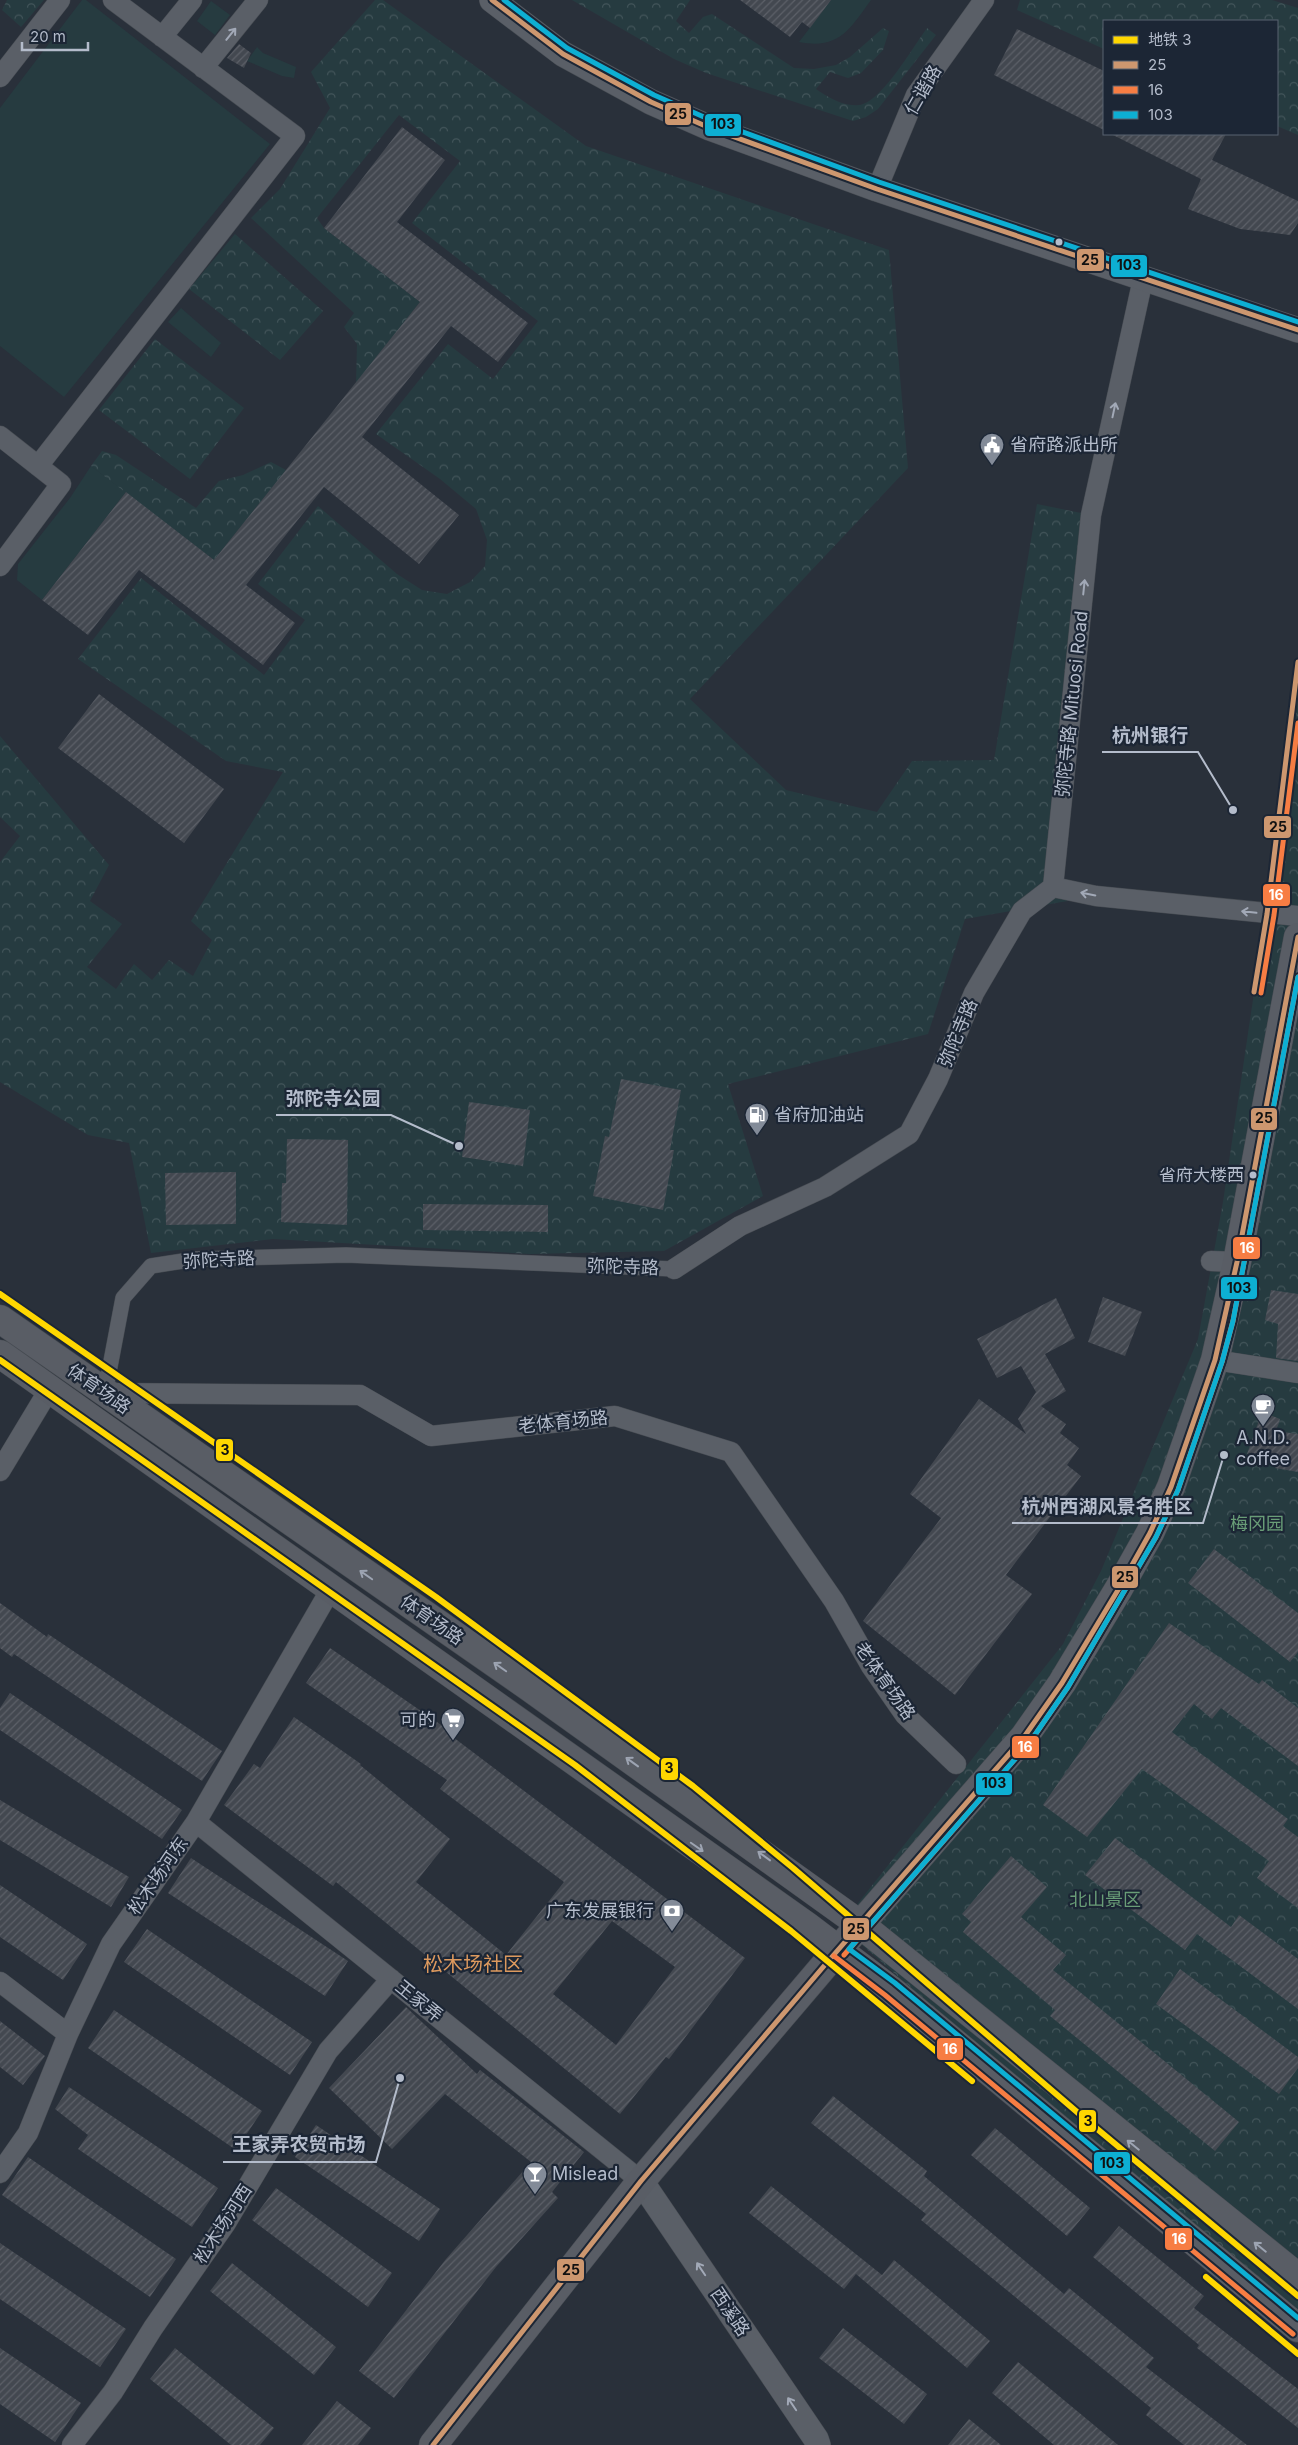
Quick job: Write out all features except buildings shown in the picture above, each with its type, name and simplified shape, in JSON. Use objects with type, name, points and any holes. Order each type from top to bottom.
[{"type":"main road","points":[[433,2445],[641,2181],[838,1950],[1024,1737],[1062,1683],[1150,1533],[1171,1487],[1216,1360],[1224,1261],[1298,937]]},
{"type":"main road","name":"体育场路","points":[[0,1319],[520,1682],[861,1925],[1298,2277]]},
{"type":"main road","name":"体育场路","points":[[0,1354],[332,1587],[838,1950],[890,1990],[1298,2328]]},
{"type":"street","points":[[0,78],[60,0]]},
{"type":"street","points":[[38,466],[295,136],[113,0]]},
{"type":"street","points":[[162,37],[192,0]]},
{"type":"street","points":[[204,68],[258,0]]},
{"type":"street","points":[[492,0],[563,54],[651,102],[710,128],[878,189],[1298,330]]},
{"type":"street","name":"仁谐路","points":[[878,189],[916,95],[984,0]]},
{"type":"street","name":"弥陀寺路 Mituosi Road","points":[[1053,887],[1091,515],[1143,279]]},
{"type":"street","points":[[0,436],[61,484],[0,566]]},
{"type":"street","points":[[1053,887],[1096,896],[1298,916]]},
{"type":"street","name":"弥陀寺路","points":[[105,1393],[123,1298],[151,1266],[196,1259],[346,1255],[674,1269],[740,1226],[825,1188],[909,1134],[938,1079],[974,993],[1022,911],[1053,887]]},
{"type":"street","points":[[1216,1360],[1298,1373]]},
{"type":"street","points":[[0,1471],[50,1388]]},
{"type":"street","name":"老体育场路","points":[[105,1393],[360,1395],[431,1436],[615,1416],[731,1452],[834,1601],[871,1666],[906,1715],[956,1764]]},
{"type":"street","name":"松木场河东","points":[[0,2173],[28,2133],[68,2034],[111,1944],[196,1822],[332,1587]]},
{"type":"street","name":"王家弄","points":[[196,1822],[641,2181]]},
{"type":"street","name":"松木场河西","points":[[72,2445],[113,2392],[153,2328],[226,2223],[328,2051],[391,1979]]},
{"type":"street","points":[[0,1982],[68,2034]]},
{"type":"street","name":"西溪路","points":[[641,2181],[816,2439],[818,2445]]},
{"type":"green space","points":[[7,0],[44,0],[21,27],[2,10]]},
{"type":"green space","points":[[82,0],[86,0],[270,144],[64,397],[0,346],[0,108]]},
{"type":"green space","points":[[375,0],[383,0],[586,146],[889,250],[908,468],[690,699],[786,790],[877,812],[912,761],[994,760],[1037,504],[1091,515],[1053,887],[1096,896],[965,919],[928,1034],[728,1084],[763,1196],[664,1251],[530,1254],[273,1239],[151,1253],[129,1143],[88,1135],[0,1082],[0,862],[20,836],[0,817],[0,736],[109,865],[90,901],[122,924],[87,967],[116,989],[134,964],[152,980],[169,960],[193,976],[212,940],[191,921],[283,772],[226,761],[78,659],[141,578],[264,675],[305,620],[258,584],[318,506],[397,574],[422,590],[447,594],[470,582],[485,566],[487,540],[476,509],[440,479],[376,434],[448,344],[493,379],[538,321],[412,223],[460,161],[399,115],[317,218],[324,228],[420,302],[356,383],[357,344],[344,327],[354,313],[251,218],[280,189],[330,108],[311,72]]},
{"type":"green space","points":[[572,0],[690,0],[676,21],[689,33],[703,17],[712,14],[794,68],[814,69],[836,65],[850,57],[883,28],[889,31],[883,50],[861,73],[848,78],[830,72],[816,89],[836,101],[853,105],[868,102],[877,95],[896,73],[927,28],[936,35],[878,109],[866,117],[853,121],[706,73],[674,59]]},
{"type":"green space","points":[[831,0],[871,0],[850,28],[834,40],[813,44],[799,42]]},
{"type":"green space","points":[[1020,0],[1272,0],[1298,8],[1298,135],[1278,126],[1278,20],[1103,20],[1103,49],[1017,10]]},
{"type":"green space","points":[[211,1],[230,15],[215,35],[197,21]]},
{"type":"green space","points":[[257,47],[263,53],[296,67],[294,78],[282,76],[247,61]]},
{"type":"green space","points":[[235,234],[323,311],[280,360],[189,289]]},
{"type":"green space","points":[[181,308],[221,343],[211,357],[168,322]]},
{"type":"green space","points":[[155,339],[244,408],[190,479],[99,410]]},
{"type":"green space","points":[[102,451],[116,455],[196,508],[219,481],[243,475],[271,462],[286,470],[214,560],[91,466]]},
{"type":"green space","points":[[91,466],[126,492],[42,600],[17,580],[18,564],[70,498]]},
{"type":"green space","name":"北山景区","points":[[1298,696],[1298,2324],[840,1926],[1063,1644],[1101,1571],[1198,1339],[1223,1202]]},
{"type":"metro line","name":"3","points":[[0,1294],[436,1597],[693,1786],[793,1868],[1084,2118],[1298,2296]]},
{"type":"metro line","name":"3","points":[[0,1360],[575,1765],[791,1931],[972,2081]]},
{"type":"metro line","name":"3","points":[[1206,2277],[1298,2354]]},
{"type":"transit line","name":"25","points":[[492,0],[563,54],[651,102],[710,128],[877,189],[1298,330]]},
{"type":"transit line","name":"103","points":[[504,0],[567,48],[654,95],[713,121],[879,182],[1298,322]]},
{"type":"transit line","name":"25","points":[[1254,992],[1267,914],[1298,662]]},
{"type":"transit line","name":"16","points":[[1261,993],[1274,915],[1298,723]]},
{"type":"transit line","name":"25","points":[[433,2445],[641,2181],[824,1966],[1024,1737],[1062,1683],[1118,1590],[1150,1533],[1171,1487],[1215,1360],[1237,1262],[1298,937]]},
{"type":"transit line","name":"16","points":[[844,1955],[1030,1742],[1068,1687],[1156,1537],[1178,1490],[1222,1362],[1233,1321],[1298,977]]},
{"type":"transit line","name":"103","points":[[1298,977],[1233,1321],[1222,1362],[1178,1490],[1156,1537],[1068,1687],[1030,1742],[849,1949],[895,1983],[1298,2318]]},
{"type":"transit line","name":"16","points":[[834,1956],[885,1995],[1293,2334]]},
{"type":"place","name":"省府路派出所","points":[[992,466]]},
{"type":"place","name":"杭州银行","points":[[1233,810]]},
{"type":"place","name":"省府加油站","points":[[757,1136]]},
{"type":"place","name":"弥陀寺公园","points":[[459,1146]]},
{"type":"place","name":"省府大楼西","points":[[1253,1175]]},
{"type":"place","name":"A.N.D. coffee","points":[[1263,1427]]},
{"type":"place","name":"杭州西湖风景名胜区","points":[[1224,1455]]},
{"type":"place","name":"可的","points":[[453,1741]]},
{"type":"place","name":"广东发展银行","points":[[672,1932]]},
{"type":"place","name":"王家弄农贸市场","points":[[400,2078]]},
{"type":"place","name":"Mislead","points":[[535,2195]]},
{"type":"district","name":"松木场社区","points":[[473,1964]]},
{"type":"park label","name":"梅冈园","points":[[1257,1524]]}]
